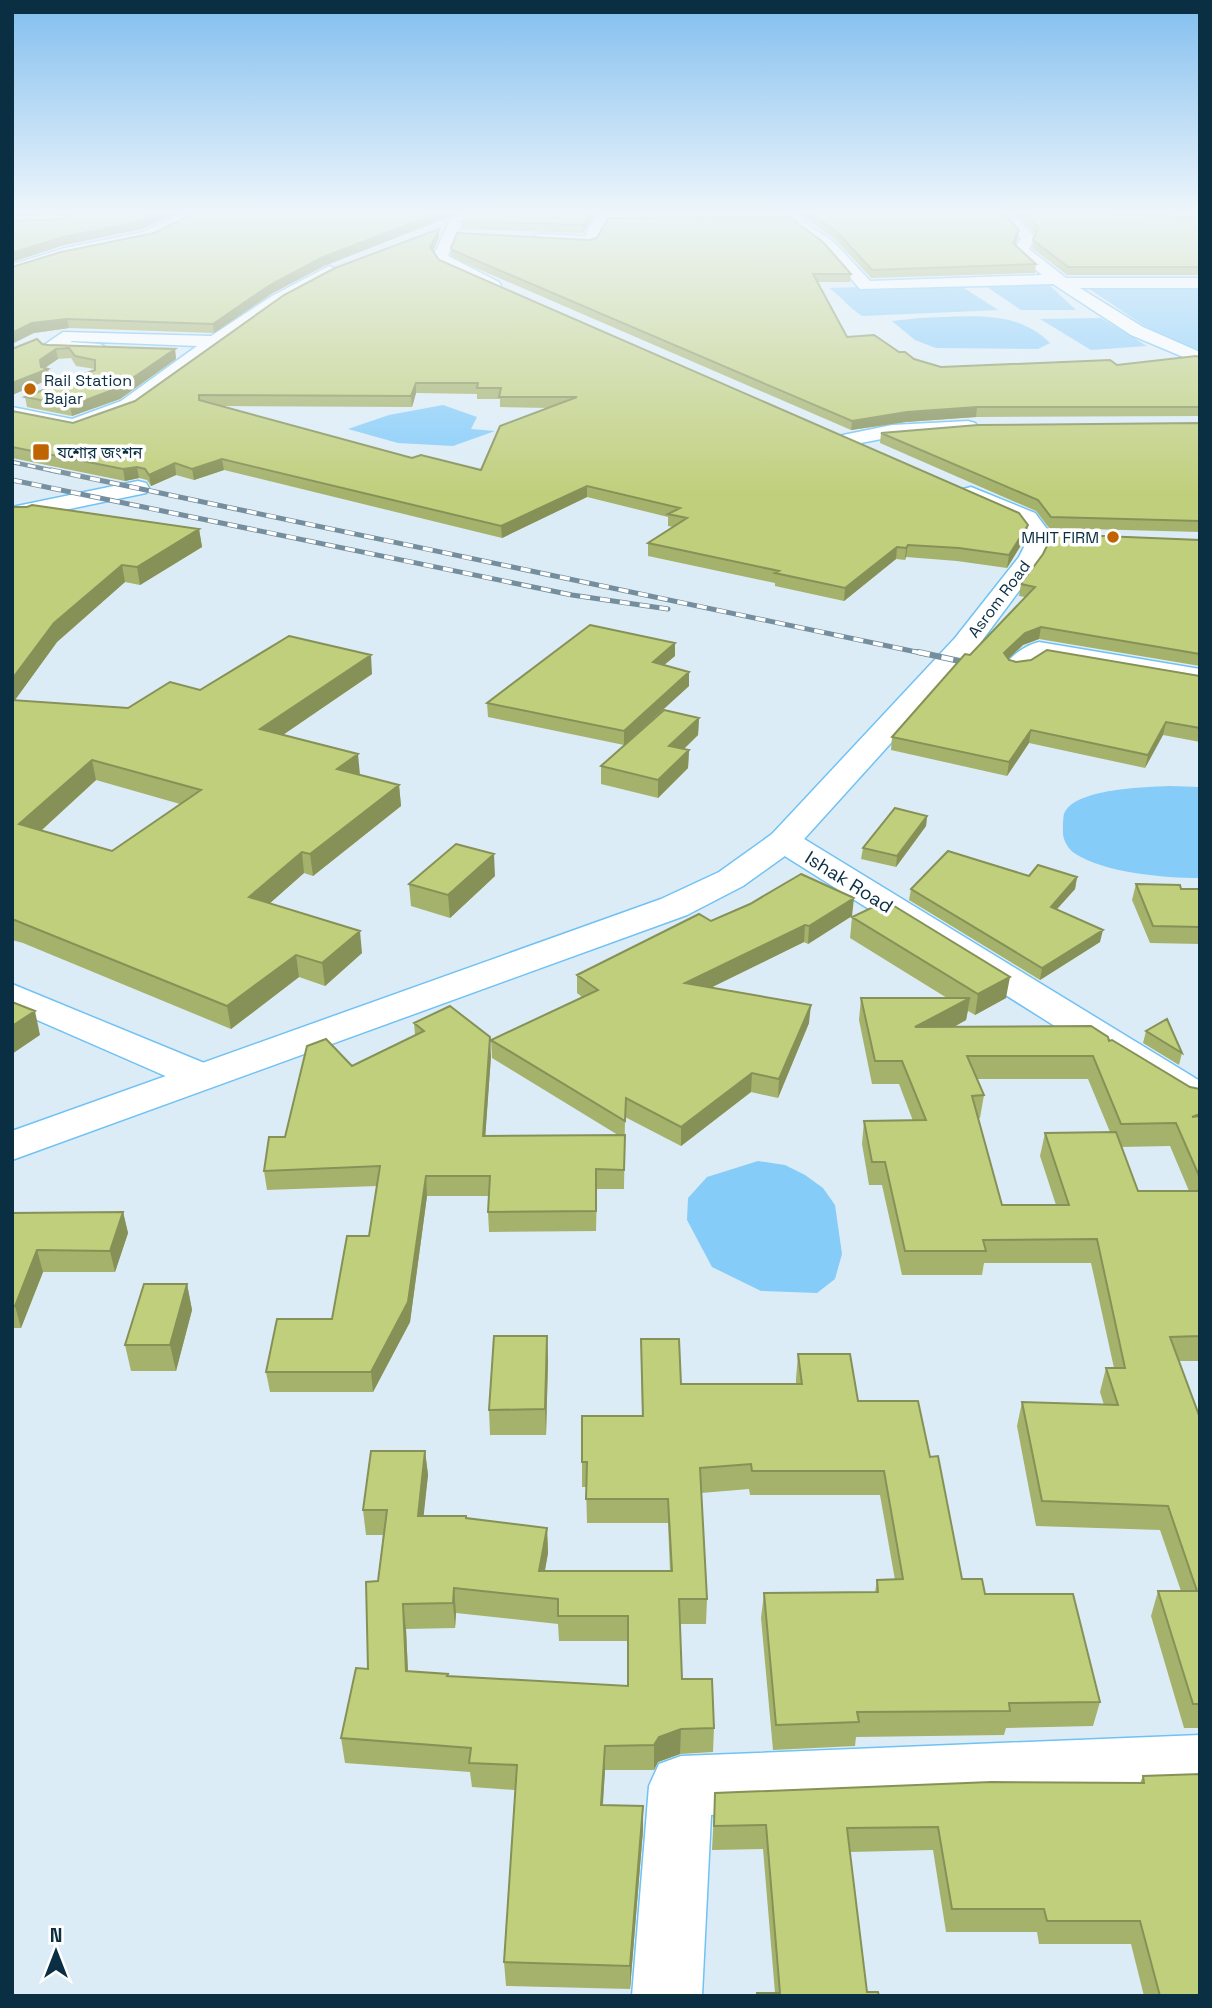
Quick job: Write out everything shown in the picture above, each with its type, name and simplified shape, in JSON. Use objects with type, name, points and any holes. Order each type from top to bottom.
[{"type":"street","points":[[77,402],[117,400],[143,394],[267,307]]},
{"type":"street","points":[[1099,307],[1137,331],[1200,359]]},
{"type":"street","points":[[200,352],[50,347],[69,336],[216,341]]},
{"type":"street","points":[[30,341],[40,338],[61,339]]},
{"type":"street","points":[[62,366],[94,349]]},
{"type":"street","points":[[16,406],[74,425],[117,400]]},
{"type":"street","points":[[845,440],[892,431],[985,427]]},
{"type":"street","points":[[822,430],[881,456]]},
{"type":"street","points":[[954,487],[1027,518],[1041,537],[1068,537]]},
{"type":"street","points":[[12,514],[138,488]]},
{"type":"street","name":"Asrom Road","points":[[12,1146],[674,907],[731,879],[784,841],[960,651],[1030,559],[1041,537]]},
{"type":"street","points":[[1019,665],[1039,650],[1200,677]]},
{"type":"street","name":"Ishak Road","points":[[784,841],[1200,1099]]},
{"type":"street","points":[[12,995],[200,1076]]},
{"type":"street","points":[[667,1996],[681,1786],[1200,1765]]},
{"type":"water","points":[[850,307],[993,307],[998,310],[862,316]]},
{"type":"water","points":[[1016,307],[1072,307],[1076,310],[1021,310]]},
{"type":"water","points":[[1116,307],[1200,307],[1200,352],[1146,327]]},
{"type":"water","points":[[971,316],[1006,319],[1037,332],[1050,343],[1038,349],[936,348],[915,340],[892,321]]},
{"type":"water","points":[[1101,318],[1147,346],[1091,350],[1040,319]]},
{"type":"water","points":[[443,405],[477,417],[471,429],[495,431],[453,446],[398,443],[348,429],[389,415]]},
{"type":"water","points":[[1170,786],[1200,787],[1200,878],[1118,870],[1087,860],[1067,846],[1063,833],[1064,814],[1070,805],[1096,794]]},
{"type":"water","points":[[758,1161],[785,1165],[805,1175],[823,1188],[835,1205],[842,1254],[835,1279],[817,1293],[761,1291],[712,1267],[687,1220],[688,1198],[707,1177]]},
{"type":"building","points":[[12,307],[238,307],[213,324],[67,319],[32,323],[12,333]]},
{"type":"building","points":[[268,307],[546,307],[1019,513],[1028,525],[1009,555],[959,548],[908,545],[906,548],[897,547],[845,588],[648,543],[687,518],[668,514],[680,508],[587,486],[501,526],[222,459],[192,469],[175,463],[149,475],[145,469],[137,467],[123,469],[12,447],[12,411],[73,423],[135,401]],"holes":[[[416,383],[478,383],[477,388],[501,388],[499,397],[577,397],[500,426],[481,470],[421,455],[412,458],[199,400],[199,395],[411,396]]]},
{"type":"building","points":[[585,307],[831,307],[847,337],[874,335],[899,352],[941,367],[1110,360],[1117,365],[1200,357],[1200,407],[977,407],[907,412],[852,421]]},
{"type":"building","points":[[37,339],[48,345],[175,349],[118,388],[70,406],[25,397],[95,370],[95,360],[75,356],[69,348],[56,349],[40,360],[41,367],[48,369],[12,383],[12,349]]},
{"type":"building","points":[[1200,423],[1200,521],[1051,517],[1038,500],[881,433],[978,425]]},
{"type":"building","points":[[32,505],[199,529],[137,567],[122,565],[54,623],[12,679],[12,507]]},
{"type":"building","points":[[1053,534],[1200,540],[1200,654],[1041,627],[1025,633],[1004,653],[1009,660],[1016,662],[1031,660],[1047,650],[1200,676],[1200,728],[1166,722],[1148,755],[1031,730],[1009,762],[892,737],[965,654],[970,655],[1035,587],[1021,584],[1043,554]]},
{"type":"building","points":[[590,625],[675,643],[653,662],[689,672],[624,731],[487,703]]},
{"type":"building","points":[[289,636],[371,655],[260,729],[358,754],[337,769],[399,785],[310,854],[302,852],[249,897],[360,931],[322,963],[296,955],[227,1006],[12,919],[12,700],[128,708],[170,682],[200,690]],"holes":[[[92,760],[201,790],[112,851],[19,824]]]},
{"type":"building","points":[[664,710],[699,718],[669,746],[689,750],[658,780],[601,766]]},
{"type":"building","points":[[895,808],[927,816],[897,856],[863,848]]},
{"type":"building","points":[[456,844],[494,854],[448,895],[409,884]]},
{"type":"building","points":[[948,851],[1029,876],[1038,865],[1077,877],[1051,907],[1103,930],[1042,968],[911,889]]},
{"type":"building","points":[[801,874],[854,898],[809,926],[805,925],[685,983],[811,1005],[779,1079],[752,1073],[681,1127],[626,1098],[625,1121],[491,1040],[598,990],[577,975],[699,914],[711,921],[750,904]]},
{"type":"building","points":[[1136,884],[1180,885],[1181,889],[1200,889],[1200,927],[1153,926]]},
{"type":"building","points":[[886,901],[1010,977],[978,994],[852,917]]},
{"type":"building","points":[[861,998],[970,998],[915,1027],[1091,1026],[1108,1037],[1109,1041],[1112,1040],[1190,1087],[1200,1089],[1200,1114],[1192,1117],[1200,1116],[1200,1178],[1176,1123],[1121,1124],[1093,1056],[967,1056],[984,1095],[972,1096],[1002,1205],[1069,1205],[1045,1133],[1116,1132],[1138,1191],[1200,1191],[1200,1336],[1170,1337],[1200,1418],[1200,1704],[1193,1704],[1158,1591],[1197,1591],[1168,1506],[1042,1501],[1022,1402],[1118,1405],[1106,1368],[1125,1368],[1097,1239],[983,1240],[986,1251],[905,1251],[885,1162],[872,1162],[864,1121],[926,1120],[902,1061],[875,1061]]},
{"type":"building","points":[[12,1002],[35,1011],[12,1026]]},
{"type":"building","points":[[450,1006],[490,1037],[483,1136],[625,1135],[624,1170],[596,1169],[596,1211],[488,1212],[490,1176],[426,1176],[408,1302],[371,1372],[266,1372],[277,1319],[332,1319],[347,1236],[369,1236],[380,1166],[264,1171],[269,1137],[285,1137],[307,1046],[326,1039],[352,1066],[424,1031],[414,1023]]},
{"type":"building","points":[[1167,1019],[1182,1053],[1146,1031]]},
{"type":"building","points":[[123,1212],[110,1251],[37,1250],[15,1306],[12,1306],[12,1213]]},
{"type":"building","points":[[144,1284],[187,1284],[170,1345],[125,1345]]},
{"type":"building","points":[[494,1336],[547,1336],[545,1409],[489,1410]]},
{"type":"building","points":[[641,1339],[679,1339],[681,1384],[802,1384],[798,1354],[850,1354],[858,1401],[918,1401],[930,1457],[938,1456],[962,1579],[982,1579],[985,1594],[1073,1594],[1100,1702],[1009,1703],[1010,1711],[857,1712],[859,1722],[776,1725],[764,1593],[878,1592],[877,1580],[903,1579],[884,1471],[752,1471],[751,1464],[700,1468],[707,1599],[679,1599],[682,1679],[712,1679],[714,1728],[681,1729],[659,1737],[654,1745],[605,1746],[601,1805],[643,1806],[630,1966],[504,1962],[517,1765],[469,1763],[471,1748],[341,1738],[356,1668],[368,1669],[366,1582],[378,1581],[387,1510],[363,1510],[371,1451],[425,1451],[418,1516],[466,1516],[547,1528],[539,1571],[672,1571],[668,1499],[586,1499],[587,1462],[582,1462],[582,1416],[643,1416]],"holes":[[[454,1588],[558,1599],[558,1616],[628,1616],[628,1686],[447,1676],[448,1674],[406,1671],[403,1604],[453,1603]]]},
{"type":"building","points":[[1200,1774],[1200,1996],[1160,1996],[1140,1921],[1047,1921],[1044,1909],[952,1909],[938,1827],[847,1828],[867,1992],[878,1992],[879,1996],[757,1996],[757,1993],[780,1993],[766,1825],[714,1826],[715,1793],[991,1782],[1144,1783],[1143,1776]]},
{"type":"railway","points":[[12,462],[59,472]]},
{"type":"railway","points":[[51,470],[926,654]]},
{"type":"railway","points":[[12,480],[572,595],[668,609]]},
{"type":"railway","points":[[918,652],[978,665]]},
{"type":"place","name":"Rail Station Bajar","points":[[30,389]]},
{"type":"place","name":"যশোর জংশন","points":[[41,452]]},
{"type":"place","name":"MHIT FIRM","points":[[1113,537]]}]
